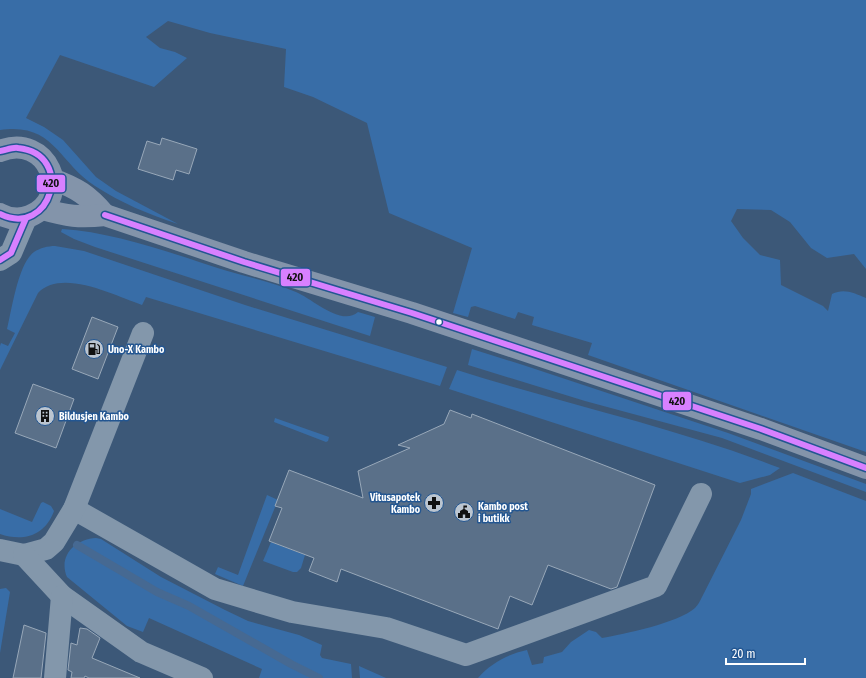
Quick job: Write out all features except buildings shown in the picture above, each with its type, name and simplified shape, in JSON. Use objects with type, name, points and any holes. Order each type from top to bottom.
[{"type":"main road","points":[[0,152],[10,148],[20,148],[38,154],[50,170],[52,190],[49,200],[34,213]]},
{"type":"main road","points":[[52,179],[74,186],[91,198],[105,214]]},
{"type":"main road","points":[[0,214],[15,219],[34,213],[83,218],[105,214],[244,262],[412,313],[731,419],[866,468]]},
{"type":"street","points":[[0,260],[11,253],[34,213]]},
{"type":"street","points":[[0,550],[24,556],[46,550],[54,542],[74,508],[143,333]]},
{"type":"street","points":[[74,508],[215,589],[292,612],[386,628],[466,655],[656,586],[701,494]]},
{"type":"street","points":[[24,556],[62,596],[141,652],[202,678]]},
{"type":"street","points":[[55,678],[62,596]]},
{"type":"shaded area","points":[[0,0],[866,0],[866,269],[854,254],[827,258],[811,248],[790,222],[771,210],[737,209],[731,221],[743,238],[760,255],[780,260],[781,285],[823,306],[828,311],[832,294],[836,292],[845,291],[866,298],[866,452],[588,355],[592,343],[532,325],[534,317],[518,312],[515,319],[475,306],[471,307],[468,317],[453,313],[472,248],[389,213],[367,123],[313,97],[284,87],[286,49],[210,33],[168,21],[146,37],[160,48],[175,52],[187,58],[154,87],[60,55],[26,118],[44,127],[63,140],[96,177],[116,191],[178,224],[145,212],[115,198],[95,186],[83,176],[54,146],[44,138],[32,132],[18,129],[0,130]]},
{"type":"shaded area","points":[[62,229],[102,234],[123,239],[224,270],[269,282],[303,295],[335,314],[351,316],[358,312],[375,317],[370,336],[95,247],[61,232]]},
{"type":"shaded area","points":[[55,246],[84,251],[245,305],[447,367],[440,386],[146,297],[142,305],[89,286],[74,283],[61,283],[48,286],[38,293],[0,370],[1,343],[8,346],[15,333],[7,329],[16,288],[24,266],[28,258],[34,252],[39,249]]},
{"type":"shaded area","points":[[472,349],[728,433],[866,484],[866,492],[722,438],[585,401],[468,365]]},
{"type":"shaded area","points":[[457,370],[700,440],[780,468],[770,475],[740,483],[449,389]]},
{"type":"shaded area","points":[[275,418],[329,437],[328,441],[326,442],[274,422]]},
{"type":"shaded area","points":[[793,473],[866,501],[866,678],[478,678],[488,668],[513,654],[527,650],[532,665],[543,663],[544,657],[562,652],[571,642],[589,630],[596,632],[602,638],[623,634],[664,623],[695,608],[741,520],[751,494],[751,489]]},
{"type":"shaded area","points":[[267,495],[278,500],[243,586],[215,574],[218,567],[238,575]]},
{"type":"shaded area","points":[[43,502],[51,506],[54,511],[45,526],[39,531],[25,537],[0,534],[0,509],[32,522],[41,503]]},
{"type":"shaded area","points":[[96,538],[101,539],[161,577],[248,621],[299,635],[322,645],[320,655],[322,658],[351,664],[352,678],[259,678],[262,669],[149,618],[143,632],[127,626],[67,577],[65,562],[70,550],[81,542]]},
{"type":"shaded area","points":[[271,542],[305,555],[301,568],[297,572],[293,572],[263,561]]},
{"type":"shaded area","points":[[6,588],[10,592],[0,653],[0,589]]},
{"type":"shaded area","points":[[359,666],[386,678],[360,678]]},
{"type":"waterway","points":[[77,545],[157,592],[189,606],[291,664],[319,678]]},
{"type":"transit line","name":"420","points":[[0,151],[18,148],[36,154],[47,164],[51,178],[50,193],[43,206],[32,215],[18,219],[0,214]]},
{"type":"transit line","name":"420","points":[[105,215],[244,262],[412,313],[761,429],[866,468]]},
{"type":"transit line","name":"420","points":[[0,260],[11,253],[26,218]]},
{"type":"place","name":"Uno-X Kambo","points":[[94,349]]},
{"type":"place","name":"Bildusjen Kambo","points":[[45,416]]},
{"type":"place","name":"Vitusapotek Kambo","points":[[434,503]]},
{"type":"place","name":"Kambo post i butikk","points":[[464,512]]}]
